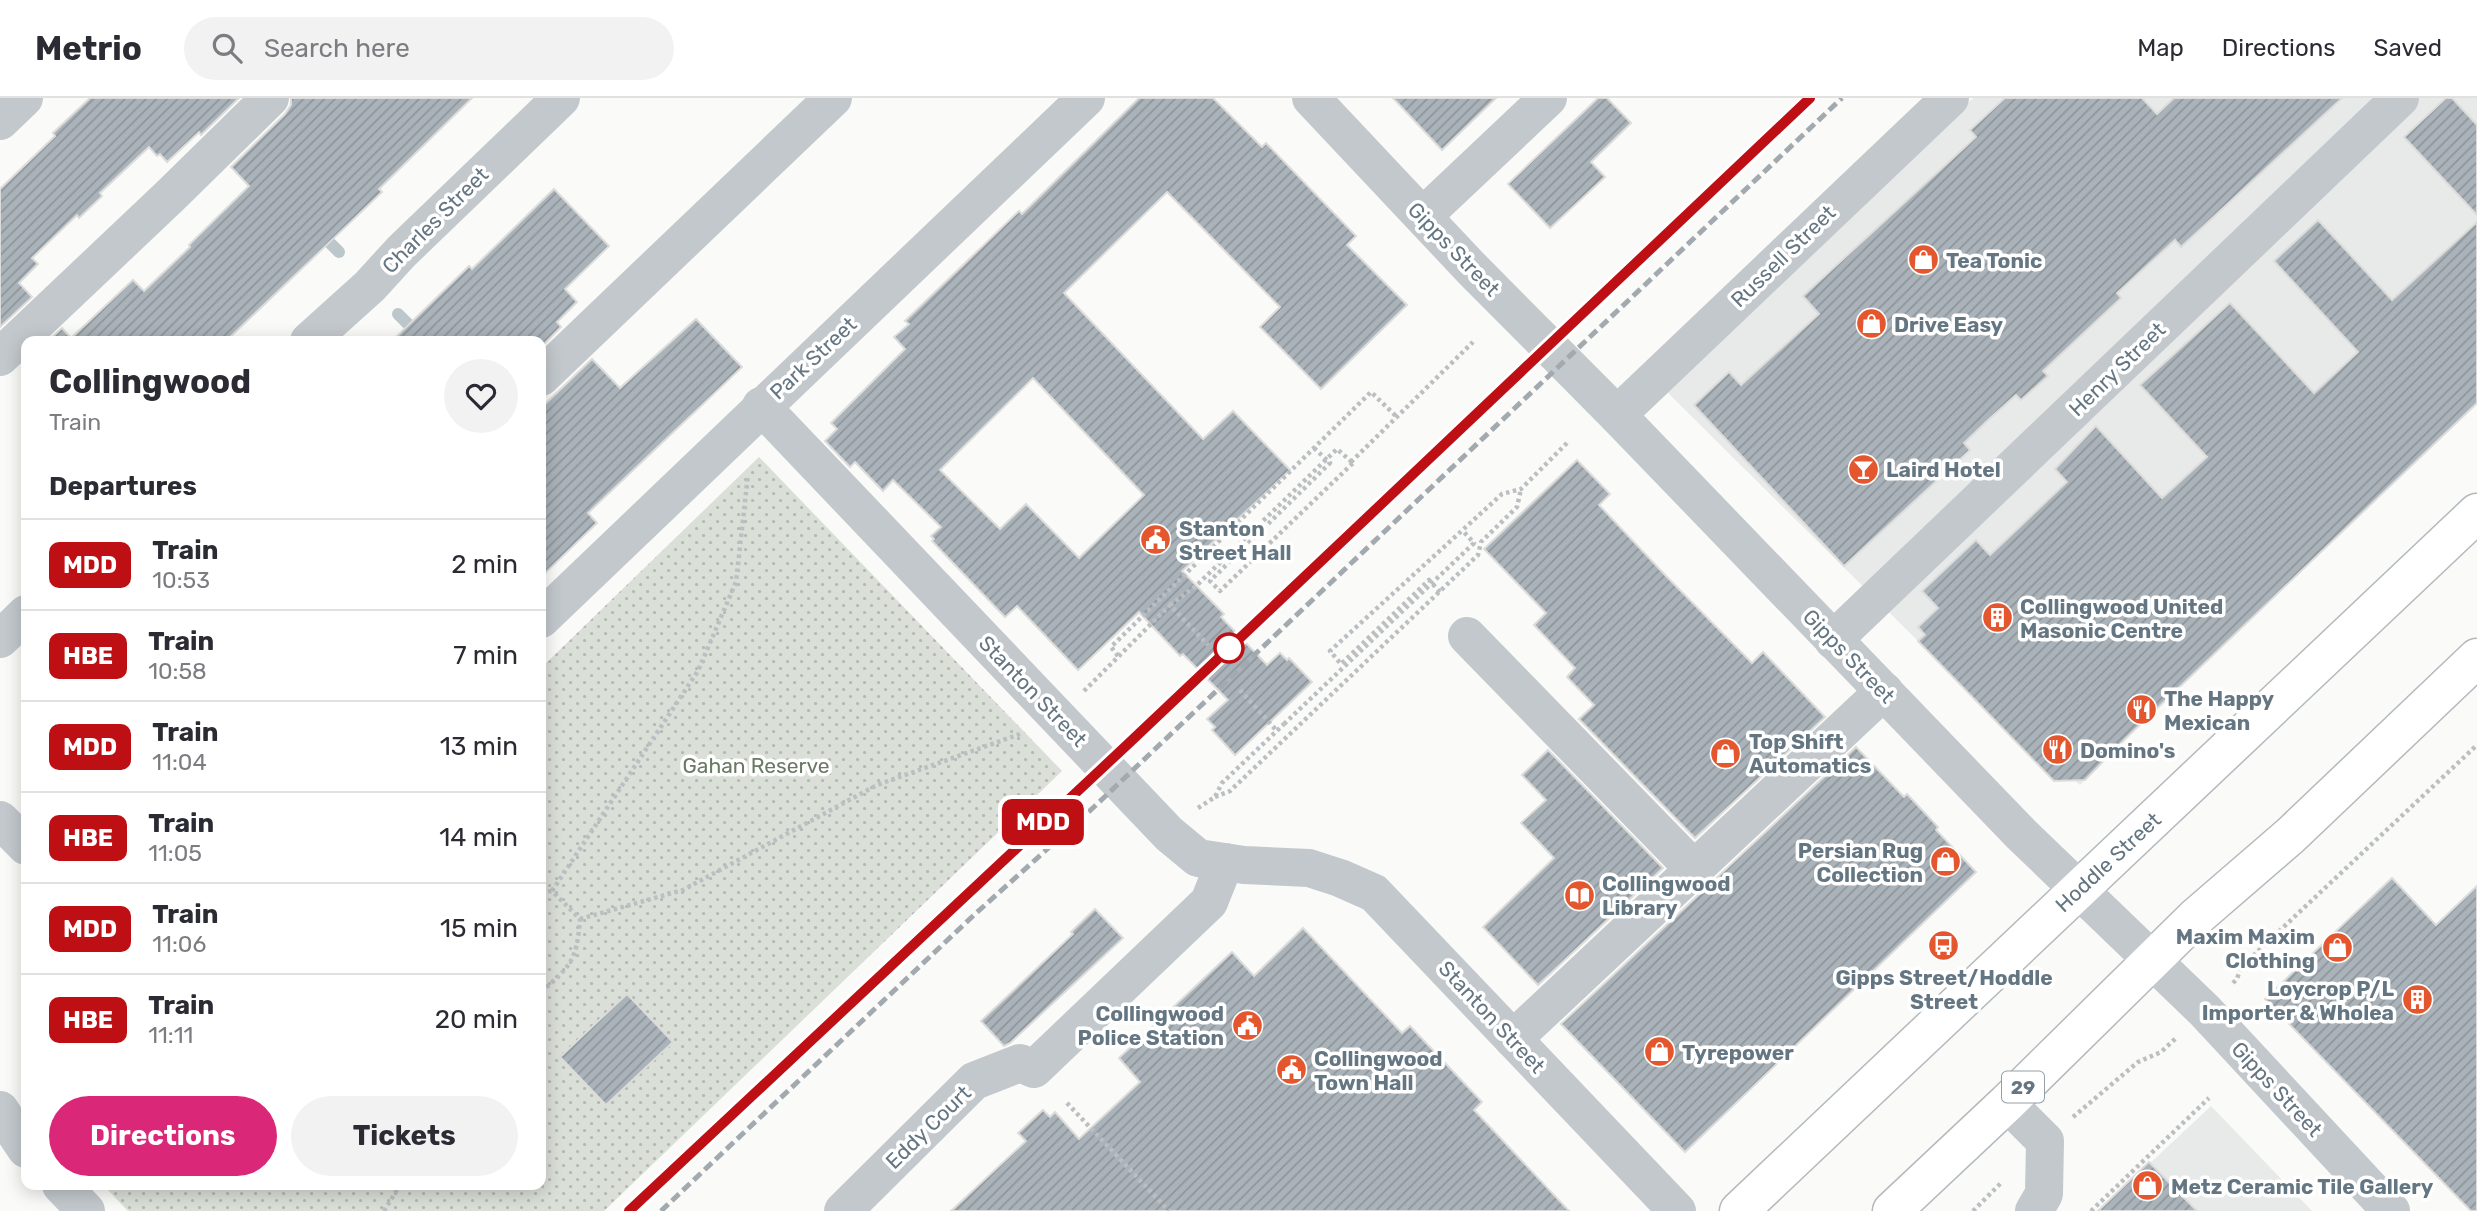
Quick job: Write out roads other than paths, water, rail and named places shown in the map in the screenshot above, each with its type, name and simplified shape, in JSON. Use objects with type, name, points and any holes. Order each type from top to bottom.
[{"type":"highway","name":"Hoddle Street","points":[[1739,1211],[2477,513]]},
{"type":"highway","name":"29","points":[[1892,1211],[2007,1103],[2209,905],[2290,836],[2477,658]]},
{"type":"street","points":[[0,121],[24,98]]},
{"type":"street","points":[[22,336],[270,98]]},
{"type":"street","name":"Charles Street","points":[[315,336],[370,286],[401,252],[561,98]]},
{"type":"street","points":[[546,372],[833,98]]},
{"type":"street","name":"Park Street","points":[[546,614],[1086,98]]},
{"type":"street","name":"Gipps Street","points":[[1311,98],[1833,640],[2078,890],[2204,1011],[2390,1211]]},
{"type":"street","points":[[1423,216],[1548,98]]},
{"type":"street","name":"Russell Street","points":[[1617,415],[1950,98]]},
{"type":"street","name":"Henry Street","points":[[1833,640],[2400,98]]},
{"type":"street","points":[[0,357],[21,337]]},
{"type":"street","name":"Stanton Street","points":[[761,406],[1169,834],[1198,858],[1244,865],[1309,868],[1340,877],[1374,893],[1677,1211]]},
{"type":"street","points":[[0,639],[21,619]]},
{"type":"street","points":[[1467,636],[1694,869]]},
{"type":"street","points":[[1513,1039],[1884,691]]},
{"type":"street","points":[[0,820],[21,841]]},
{"type":"street","name":"Eddy Court","points":[[843,1211],[974,1081],[1020,1063],[1034,1069],[1209,902],[1224,862]]},
{"type":"street","points":[[2007,1103],[2045,1141],[2044,1194],[2034,1211]]},
{"type":"street","points":[[66,1190],[86,1211]]},
{"type":"waterway","points":[[317,230],[339,252]]},
{"type":"waterway","points":[[398,314],[420,336]]},
{"type":"railway","points":[[629,1211],[1128,744],[1810,98]]},
{"type":"railway","points":[[661,1211],[974,915],[1095,806],[1842,98]]},
{"type":"train","name":"MDD","points":[[629,1211],[1128,744],[1810,98]]},
{"type":"place","name":"Tea Tonic","points":[[1923,260]]},
{"type":"place","name":"Drive Easy","points":[[1871,324]]},
{"type":"place","name":"Laird Hotel","points":[[1863,469]]},
{"type":"place","name":"Stanton Street Hall","points":[[1156,540]]},
{"type":"place","name":"Collingwood United Masonic Centre","points":[[1997,618]]},
{"type":"place","name":"The Happy Mexican","points":[[2141,710]]},
{"type":"place","name":"Domino's","points":[[2057,750]]},
{"type":"place","name":"Top Shift Automatics","points":[[1726,753]]},
{"type":"place","name":"Persian Rug Collection","points":[[1946,862]]},
{"type":"place","name":"Collingwood Library","points":[[1579,895]]},
{"type":"place","name":"Gipps Street/Hoddle Street","points":[[1944,945]]},
{"type":"place","name":"Maxim Maxim Clothing","points":[[2338,948]]},
{"type":"place","name":"Loycrop P/L Importer & Wholea","points":[[2417,1000]]},
{"type":"place","name":"Collingwood Police Station","points":[[1247,1025]]},
{"type":"place","name":"Tyrepower","points":[[1659,1052]]},
{"type":"place","name":"Collingwood Town Hall","points":[[1291,1070]]},
{"type":"place","name":"Metz Ceramic Tile Gallery","points":[[2148,1186]]},
{"type":"park label","name":"Gahan Reserve","points":[[756,765]]}]
